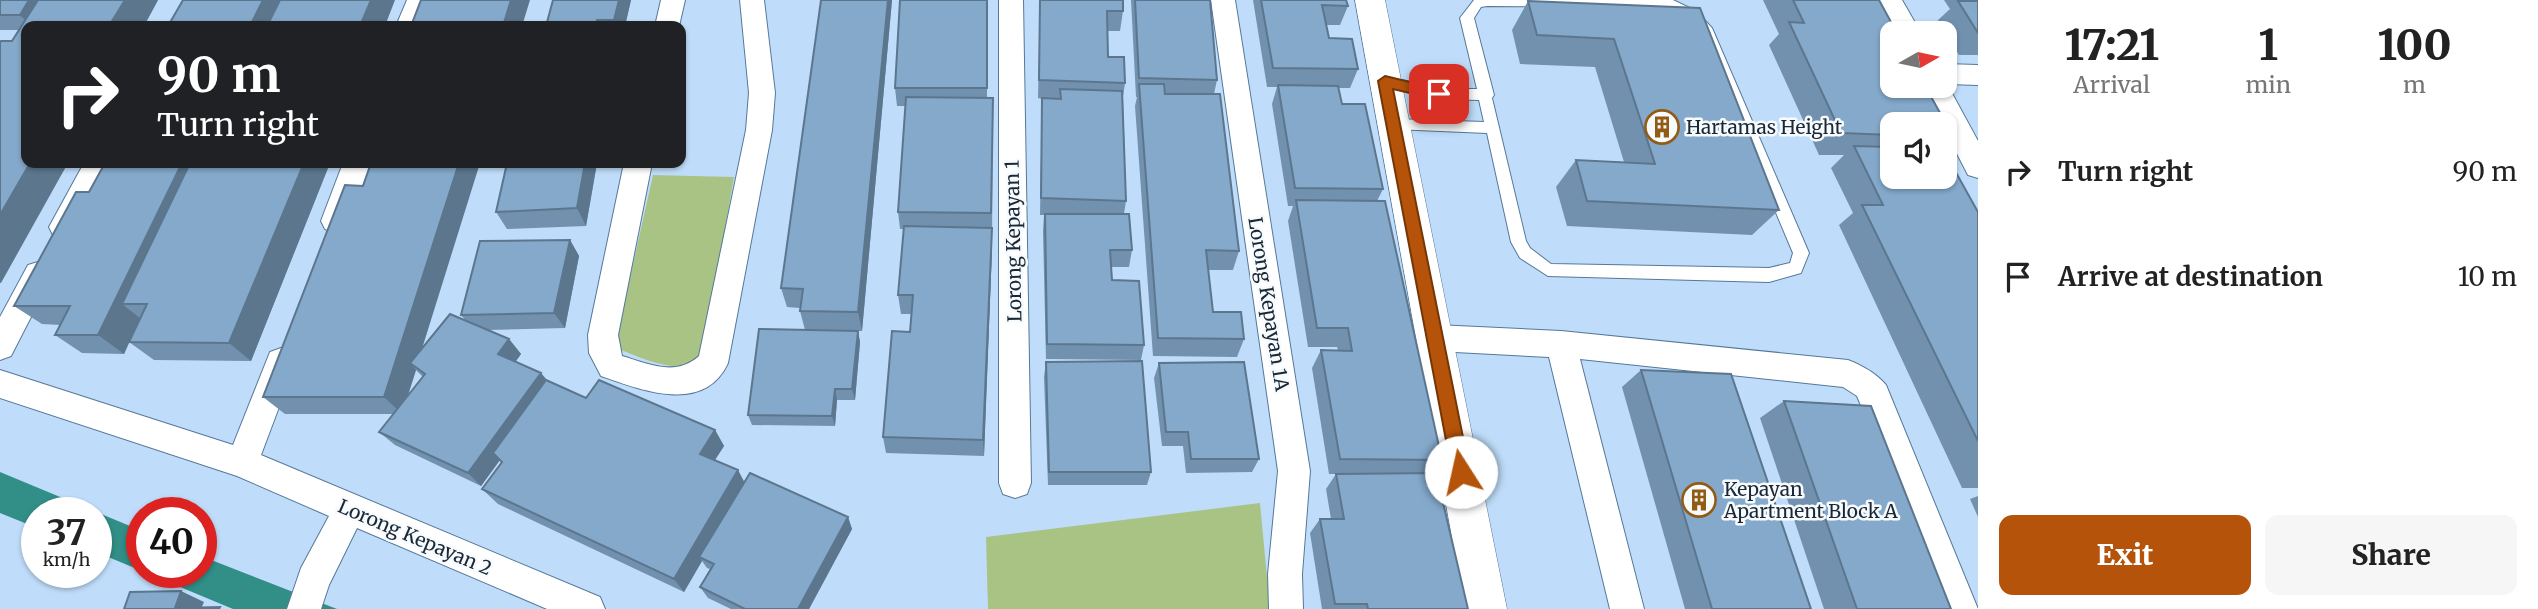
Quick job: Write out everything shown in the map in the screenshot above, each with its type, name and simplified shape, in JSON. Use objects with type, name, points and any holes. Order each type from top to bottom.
[{"type":"street","points":[[411,21],[419,0]]},
{"type":"street","points":[[668,21],[673,0]]},
{"type":"street","points":[[637,168],[603,335],[604,353],[612,366],[671,383],[688,383],[703,374],[713,363],[759,130],[762,93],[752,0]]},
{"type":"street","name":"Lorong Kepayan 1","points":[[1011,0],[1015,483]]},
{"type":"street","name":"Lorong Kepayan 1A","points":[[1223,0],[1294,471],[1285,574],[1286,609]]},
{"type":"street","points":[[1370,0],[1486,609]]},
{"type":"street","points":[[1890,0],[1901,21]]},
{"type":"street","points":[[1957,74],[1978,75]]},
{"type":"street","points":[[1941,98],[1978,167]]},
{"type":"street","points":[[0,347],[95,168]]},
{"type":"street","points":[[327,241],[355,168]]},
{"type":"street","points":[[242,463],[292,332]]},
{"type":"street","points":[[1436,338],[1561,344],[1772,364],[1848,374],[1858,379],[1875,395],[1963,609]]},
{"type":"street","points":[[1561,344],[1627,609]]},
{"type":"street","name":"Lorong Kepayan 2","points":[[0,384],[242,463],[588,609]]},
{"type":"street","points":[[309,594],[349,510]]},
{"type":"lane","points":[[1487,1],[1662,2],[1681,6],[1705,28],[1801,253],[1796,268],[1769,275],[1548,270],[1525,253],[1519,242],[1487,95],[1467,18],[1476,4],[1487,1]]},
{"type":"lane","points":[[1385,81],[1439,94],[1487,95]]},
{"type":"lane","points":[[1394,124],[1494,128]]},
{"type":"shaded area","points":[[653,175],[734,177],[702,359],[683,366],[640,358],[621,350],[616,340]]},
{"type":"shaded area","points":[[0,472],[60,497],[21,497],[21,522],[0,513]]},
{"type":"shaded area","points":[[1260,503],[1270,609],[988,609],[986,537]]},
{"type":"shaded area","points":[[112,519],[126,524],[126,564],[112,559]]},
{"type":"shaded area","points":[[217,562],[337,609],[233,609],[182,588],[217,588]]},
{"type":"building","points":[[0,0],[29,0],[20,15],[0,15]]},
{"type":"building","points":[[38,0],[125,0],[112,21],[25,21]]},
{"type":"building","points":[[183,0],[263,0],[252,21],[171,21]]},
{"type":"building","points":[[280,0],[371,0],[362,21],[270,21]]},
{"type":"building","points":[[421,0],[511,0],[505,21],[413,21]]},
{"type":"building","points":[[553,0],[619,0],[614,20],[547,21]]},
{"type":"building","points":[[821,0],[888,0],[858,312],[800,311],[803,289],[781,288]]},
{"type":"building","points":[[900,0],[987,0],[987,88],[895,88]]},
{"type":"building","points":[[1040,0],[1123,0],[1123,11],[1107,11],[1108,57],[1124,57],[1125,83],[1039,80]]},
{"type":"building","points":[[1135,0],[1210,0],[1217,80],[1139,78]]},
{"type":"building","points":[[1261,0],[1346,0],[1348,6],[1322,5],[1329,38],[1352,39],[1358,69],[1273,68]]},
{"type":"building","points":[[1793,0],[1879,0],[1890,21],[1880,21],[1880,98],[1932,98],[1940,112],[1880,112],[1880,135],[1841,133],[1789,22],[1804,23]]},
{"type":"building","points":[[1978,0],[1978,33],[1958,1]]},
{"type":"building","points":[[1528,1],[1700,8],[1779,210],[1587,201],[1576,160],[1655,164],[1614,39],[1537,35]]},
{"type":"building","points":[[21,27],[21,168],[27,168],[0,215],[0,43],[12,41]]},
{"type":"building","points":[[1139,84],[1164,84],[1165,94],[1220,94],[1239,251],[1206,250],[1213,312],[1241,312],[1244,339],[1158,338]]},
{"type":"building","points":[[1278,85],[1338,86],[1342,104],[1365,104],[1383,189],[1295,188]]},
{"type":"building","points":[[1060,89],[1122,91],[1126,201],[1041,198],[1042,98],[1061,99]]},
{"type":"building","points":[[906,97],[993,98],[991,213],[898,212]]},
{"type":"building","points":[[1854,146],[1880,147],[1880,189],[1957,189],[1957,174],[1978,212],[1978,441],[1862,205],[1883,205]]},
{"type":"building","points":[[102,168],[180,168],[98,335],[55,335],[70,306],[14,306],[76,192],[89,192]]},
{"type":"building","points":[[188,168],[302,168],[229,343],[129,342],[147,304],[122,304]]},
{"type":"building","points":[[369,168],[457,168],[384,397],[263,397],[345,185],[363,186]]},
{"type":"building","points":[[506,168],[584,168],[577,208],[496,212]]},
{"type":"building","points":[[1296,200],[1385,201],[1442,460],[1340,459],[1321,350],[1352,351],[1348,328],[1317,328]]},
{"type":"building","points":[[1045,214],[1129,214],[1132,250],[1110,250],[1112,280],[1139,281],[1144,345],[1047,344]]},
{"type":"building","points":[[904,226],[992,228],[983,440],[883,437],[892,331],[910,332],[913,295],[898,295]]},
{"type":"building","points":[[570,240],[554,313],[461,315],[480,241]]},
{"type":"building","points":[[450,314],[509,339],[498,354],[541,373],[468,473],[379,432],[425,374],[410,363]]},
{"type":"building","points":[[759,329],[858,331],[852,389],[835,389],[832,416],[748,415]]},
{"type":"building","points":[[1142,361],[1151,472],[1049,472],[1046,362]]},
{"type":"building","points":[[1244,362],[1259,459],[1191,459],[1188,432],[1166,432],[1159,363]]},
{"type":"building","name":"Kepayan Apartment Block A","points":[[1641,370],[1731,374],[1811,609],[1712,609]]},
{"type":"building","points":[[546,380],[586,398],[599,380],[715,430],[700,454],[738,470],[674,579],[482,489],[502,462],[493,453]]},
{"type":"building","points":[[1784,401],[1871,406],[1951,609],[1857,609]]},
{"type":"building","points":[[750,473],[848,517],[798,609],[745,609],[700,587],[714,564],[699,557]]},
{"type":"building","points":[[1436,473],[1468,609],[1368,609],[1367,604],[1335,604],[1320,519],[1344,519],[1336,474]]},
{"type":"building","points":[[181,591],[175,608],[220,607],[219,609],[124,609],[130,592]]},
{"type":"place","name":"Hartamas Height","points":[[1662,127]]},
{"type":"place","name":"Kepayan Apartment Block A","points":[[1699,500]]},
{"type":"route","points":[[1439,94],[1385,81],[1461,472]]}]
